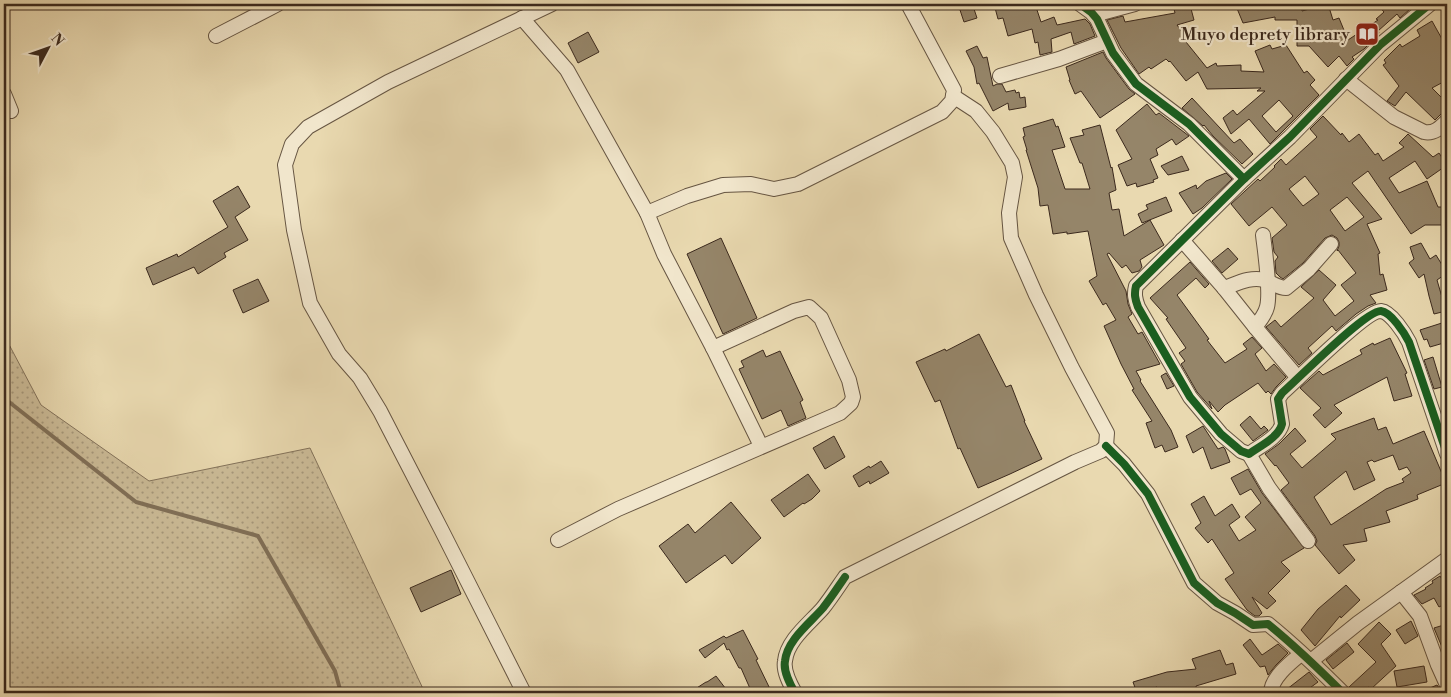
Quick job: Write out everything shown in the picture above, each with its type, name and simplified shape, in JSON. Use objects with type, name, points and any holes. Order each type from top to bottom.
[{"type":"street","points":[[216,36],[278,4]]},
{"type":"street","points":[[524,693],[380,411],[360,378],[340,354],[310,303],[294,230],[286,165],[292,144],[308,126],[388,82],[552,4]]},
{"type":"street","points":[[646,213],[687,196],[723,185],[751,184],[774,189],[798,184],[942,112],[952,101],[954,90],[908,4]]},
{"type":"street","points":[[1080,4],[1094,15],[1120,64],[1136,84],[1177,113],[1244,179]]},
{"type":"street","points":[[1094,15],[1135,4]]},
{"type":"street","points":[[1308,542],[1269,488],[1249,454],[1241,451],[1221,434],[1190,397],[1138,307],[1134,292],[1136,286],[1244,179],[1290,137],[1380,45],[1430,4]]},
{"type":"street","points":[[522,18],[567,70],[646,213],[664,254],[761,446]]},
{"type":"street","points":[[1000,76],[1059,59],[1107,41]]},
{"type":"street","points":[[1346,79],[1394,117],[1424,132],[1433,132],[1447,121]]},
{"type":"street","points":[[4,94],[11,111]]},
{"type":"street","points":[[795,693],[788,680],[784,662],[788,650],[805,626],[822,609],[845,577],[1075,462],[1102,452],[1106,446],[1107,433],[1056,335],[1011,238],[1009,213],[1015,177],[1012,163],[993,132],[976,111],[953,96]]},
{"type":"street","points":[[1255,327],[1262,319],[1268,306],[1268,282],[1263,235]]},
{"type":"street","points":[[1182,240],[1298,378]]},
{"type":"street","points":[[1224,288],[1253,279],[1261,279],[1282,288],[1288,287],[1309,269],[1331,244]]},
{"type":"street","points":[[558,540],[618,509],[840,413],[851,403],[853,397],[849,380],[821,318],[809,307],[794,311],[713,348]]},
{"type":"street","points":[[1249,454],[1279,432],[1282,424],[1278,399],[1282,393],[1351,328],[1371,314],[1380,311],[1394,320],[1409,342],[1447,454]]},
{"type":"street","points":[[1106,446],[1124,464],[1148,494],[1194,583],[1217,603],[1253,625],[1268,624],[1343,693]]},
{"type":"street","points":[[1271,693],[1275,680],[1293,661],[1306,657],[1358,623],[1447,559]]},
{"type":"street","points":[[1401,592],[1420,616],[1447,685]]},
{"type":"shaded area","points":[[4,335],[41,405],[149,481],[310,448],[425,693],[4,693]]},
{"type":"building","points":[[994,4],[1035,4],[1041,22],[1054,17],[1057,25],[1085,19],[1090,24],[1095,36],[1074,44],[1071,32],[1051,39],[1052,52],[1040,55],[1038,42],[1035,43],[1032,29],[1008,36],[1003,18],[998,19]]},
{"type":"building","points":[[1258,4],[1259,9],[1287,8],[1287,5],[1302,5],[1302,11],[1328,4],[1333,20],[1339,18],[1348,40],[1378,20],[1376,19],[1384,12],[1377,4],[1408,4],[1406,5],[1410,9],[1400,18],[1397,14],[1378,31],[1379,33],[1369,39],[1371,42],[1352,57],[1354,59],[1347,66],[1339,56],[1328,67],[1309,46],[1297,46],[1297,20],[1275,20],[1275,17],[1243,23],[1236,6]]},
{"type":"building","points":[[1190,5],[1194,20],[1177,25],[1188,40],[1186,42],[1207,68],[1216,63],[1217,66],[1241,65],[1241,71],[1264,72],[1255,51],[1270,45],[1272,49],[1286,45],[1304,73],[1307,71],[1315,80],[1310,85],[1319,95],[1270,144],[1249,119],[1231,134],[1223,118],[1233,110],[1237,115],[1265,91],[1257,91],[1261,88],[1207,89],[1198,72],[1186,81],[1170,61],[1166,59],[1139,74],[1121,48],[1107,20],[1123,16],[1125,22],[1175,13],[1174,9]],"holes":[[[1279,100],[1293,116],[1276,132],[1262,116]]]},
{"type":"building","points":[[973,6],[977,18],[964,22],[960,10]]},
{"type":"building","points":[[1432,21],[1447,48],[1447,80],[1432,88],[1447,103],[1447,112],[1441,114],[1435,120],[1406,92],[1395,106],[1387,101],[1399,86],[1383,65],[1386,63],[1384,60],[1400,44],[1402,47],[1420,36],[1417,30]]},
{"type":"building","points":[[588,32],[599,52],[578,63],[568,43]]},
{"type":"building","points":[[977,46],[983,58],[987,57],[993,86],[1002,84],[1006,92],[1015,90],[1016,93],[1019,92],[1020,98],[1025,97],[1026,107],[1009,110],[1008,103],[993,111],[979,83],[977,84],[974,67],[966,51]]},
{"type":"building","points":[[1103,52],[1129,89],[1135,94],[1100,118],[1081,91],[1075,94],[1066,67]]},
{"type":"building","points":[[1192,98],[1234,143],[1240,139],[1253,154],[1242,164],[1204,125],[1182,108]]},
{"type":"building","points":[[1147,104],[1156,115],[1159,113],[1189,136],[1176,145],[1172,139],[1156,149],[1158,155],[1150,159],[1158,178],[1153,180],[1154,182],[1137,187],[1136,183],[1127,186],[1118,165],[1132,159],[1116,130]]},
{"type":"building","points":[[1323,116],[1349,142],[1359,134],[1375,155],[1378,153],[1383,161],[1404,147],[1399,143],[1408,134],[1433,157],[1439,153],[1447,165],[1427,179],[1415,161],[1389,178],[1399,193],[1427,181],[1438,207],[1444,207],[1445,225],[1425,225],[1411,234],[1368,171],[1352,183],[1382,219],[1367,224],[1380,253],[1378,254],[1380,275],[1383,274],[1387,290],[1370,295],[1376,303],[1356,314],[1336,331],[1332,326],[1308,348],[1312,353],[1299,365],[1266,327],[1275,320],[1281,327],[1314,298],[1301,287],[1319,270],[1336,285],[1323,300],[1335,316],[1354,301],[1341,285],[1356,273],[1337,251],[1339,242],[1332,235],[1325,238],[1303,263],[1283,279],[1276,273],[1275,261],[1278,257],[1274,252],[1272,238],[1287,225],[1272,207],[1249,226],[1231,204],[1258,179],[1260,181],[1281,159],[1286,165],[1317,137],[1310,129]],"holes":[[[1305,176],[1319,194],[1303,206],[1289,189]],[[1347,197],[1364,217],[1345,231],[1330,210]]]},
{"type":"building","points":[[1053,119],[1056,127],[1058,126],[1065,147],[1052,150],[1065,189],[1090,189],[1082,163],[1080,163],[1070,138],[1084,135],[1082,130],[1100,125],[1112,167],[1116,190],[1109,193],[1112,210],[1119,209],[1124,236],[1150,220],[1164,245],[1140,260],[1142,267],[1139,271],[1132,273],[1126,265],[1122,268],[1109,253],[1107,254],[1126,291],[1132,314],[1128,317],[1138,334],[1142,332],[1160,364],[1136,371],[1140,381],[1171,430],[1178,447],[1165,452],[1162,445],[1155,448],[1146,423],[1152,421],[1132,390],[1134,389],[1104,326],[1116,320],[1106,303],[1103,305],[1089,281],[1097,276],[1088,231],[1053,234],[1048,205],[1040,206],[1038,188],[1023,137],[1025,136],[1023,128]]},
{"type":"building","points":[[1182,156],[1189,170],[1168,175],[1161,166]]},
{"type":"building","points":[[1226,173],[1232,179],[1202,208],[1193,214],[1179,193],[1196,185],[1197,189],[1206,181]]},
{"type":"building","points":[[238,186],[250,207],[235,217],[248,240],[224,253],[226,257],[198,274],[194,267],[153,285],[146,268],[177,254],[178,257],[228,227],[213,201]]},
{"type":"building","points":[[1166,197],[1172,211],[1142,223],[1138,214],[1148,209],[1146,205]]},
{"type":"building","points":[[721,238],[757,318],[723,334],[687,254]]},
{"type":"building","points":[[1421,243],[1430,259],[1436,255],[1447,273],[1437,280],[1446,311],[1434,314],[1424,274],[1419,278],[1409,263],[1414,259],[1410,247]]},
{"type":"building","points":[[1228,248],[1238,259],[1222,273],[1212,261]]},
{"type":"building","points":[[1190,262],[1209,284],[1205,288],[1196,278],[1177,295],[1225,363],[1247,349],[1243,344],[1252,337],[1262,348],[1255,354],[1266,371],[1274,364],[1286,377],[1271,394],[1268,391],[1266,393],[1258,383],[1225,405],[1218,412],[1209,401],[1212,409],[1197,392],[1181,364],[1185,361],[1179,353],[1186,348],[1166,319],[1168,318],[1150,298]]},
{"type":"building","points":[[258,279],[269,301],[243,313],[233,290]]},
{"type":"building","points":[[1445,322],[1447,342],[1430,347],[1427,339],[1424,340],[1420,330]]},
{"type":"building","points":[[979,334],[1006,387],[1011,385],[1024,421],[1042,459],[978,488],[960,448],[958,449],[940,400],[935,402],[916,362],[945,349],[946,351]]},
{"type":"building","points":[[1390,338],[1407,373],[1405,374],[1412,396],[1394,401],[1387,377],[1334,405],[1342,413],[1325,428],[1313,415],[1321,408],[1300,388],[1319,371],[1323,375],[1362,354],[1360,350],[1373,343],[1374,345]]},
{"type":"building","points":[[763,350],[766,357],[780,351],[803,400],[800,402],[806,418],[788,426],[781,410],[762,419],[739,369],[744,367],[741,361]]},
{"type":"building","points":[[1433,357],[1442,387],[1434,389],[1424,360]]},
{"type":"building","points":[[1166,373],[1174,386],[1167,389],[1161,376]]},
{"type":"building","points":[[1250,416],[1261,429],[1264,426],[1268,430],[1253,441],[1240,425]]},
{"type":"building","points":[[1374,418],[1378,430],[1386,427],[1393,444],[1424,431],[1446,483],[1417,495],[1418,499],[1386,511],[1390,522],[1364,529],[1367,541],[1343,545],[1355,560],[1339,574],[1315,545],[1317,541],[1315,536],[1281,490],[1289,483],[1265,454],[1279,444],[1295,428],[1306,441],[1290,454],[1302,468],[1336,439],[1331,434]],"holes":[[[1393,455],[1399,470],[1407,467],[1411,473],[1402,479],[1404,482],[1386,489],[1331,525],[1314,497],[1346,471],[1354,490],[1375,480],[1367,462],[1372,460],[1374,462]]]},
{"type":"building","points":[[1203,426],[1218,449],[1223,447],[1225,449],[1230,462],[1211,469],[1203,447],[1193,453],[1186,436]]},
{"type":"building","points":[[834,436],[845,457],[825,469],[813,448]]},
{"type":"building","points":[[881,461],[889,473],[870,484],[869,481],[859,487],[853,476]]},
{"type":"building","points":[[1248,469],[1262,493],[1304,548],[1281,562],[1290,571],[1268,593],[1276,601],[1267,609],[1252,597],[1262,613],[1259,616],[1255,616],[1247,610],[1225,579],[1234,573],[1212,539],[1208,543],[1195,528],[1201,523],[1191,504],[1204,496],[1215,516],[1232,504],[1240,517],[1229,525],[1239,541],[1256,530],[1245,517],[1261,503],[1251,489],[1240,495],[1231,478]]},
{"type":"building","points":[[808,474],[820,491],[812,499],[803,503],[784,517],[771,500]]},
{"type":"building","points":[[731,502],[761,538],[732,564],[725,555],[686,583],[659,546],[688,524],[695,533]]},
{"type":"building","points":[[451,570],[461,594],[421,612],[410,588]]},
{"type":"building","points":[[1440,576],[1447,587],[1444,589],[1447,603],[1439,607],[1434,598],[1422,604],[1414,595],[1426,589],[1433,583],[1432,581]]},
{"type":"building","points":[[1346,585],[1360,600],[1341,618],[1340,616],[1315,646],[1301,630],[1318,609]]},
{"type":"building","points":[[1411,621],[1418,636],[1405,644],[1396,630]]},
{"type":"building","points":[[1379,622],[1391,634],[1381,644],[1396,666],[1371,689],[1369,687],[1360,693],[1352,693],[1349,687],[1376,662],[1358,644]]},
{"type":"building","points":[[1447,624],[1447,659],[1434,628]]},
{"type":"building","points":[[743,630],[772,693],[752,693],[741,668],[739,668],[724,643],[705,658],[699,650],[724,636],[726,638]]},
{"type":"building","points":[[1250,639],[1262,655],[1278,644],[1288,653],[1268,675],[1265,666],[1260,667],[1243,645]]},
{"type":"building","points":[[1347,643],[1354,652],[1333,669],[1326,660]]},
{"type":"building","points":[[1220,650],[1226,665],[1233,663],[1236,674],[1196,686],[1197,693],[1158,693],[1157,687],[1137,693],[1133,682],[1167,672],[1196,669],[1192,659]]},
{"type":"building","points":[[1424,666],[1427,682],[1397,687],[1394,671]]},
{"type":"building","points":[[1309,672],[1318,682],[1303,693],[1282,693]]},
{"type":"building","points":[[716,676],[729,693],[689,693],[707,682]]},
{"type":"building","points":[[1437,685],[1445,693],[1418,693]]},
{"type":"waterway","points":[[4,398],[136,502],[258,536],[335,671],[341,693]]},
{"type":"cycle path","points":[[1080,4],[1097,19],[1113,53],[1136,84],[1189,124],[1244,179]]},
{"type":"cycle path","points":[[1430,4],[1380,45],[1290,137],[1244,179],[1136,286],[1135,294],[1138,307],[1190,397],[1221,434],[1241,451],[1249,454],[1268,441],[1280,429],[1282,424],[1278,399],[1282,393],[1347,333],[1373,314],[1381,311],[1385,312],[1397,324],[1409,342],[1447,454]]},
{"type":"cycle path","points":[[1106,446],[1124,464],[1148,494],[1194,583],[1217,603],[1253,625],[1268,624],[1343,693]]},
{"type":"cycle path","points":[[795,693],[785,669],[785,661],[790,646],[794,639],[823,608],[845,577]]},
{"type":"place","name":"Muyo deprety library","points":[[1367,34]]}]
